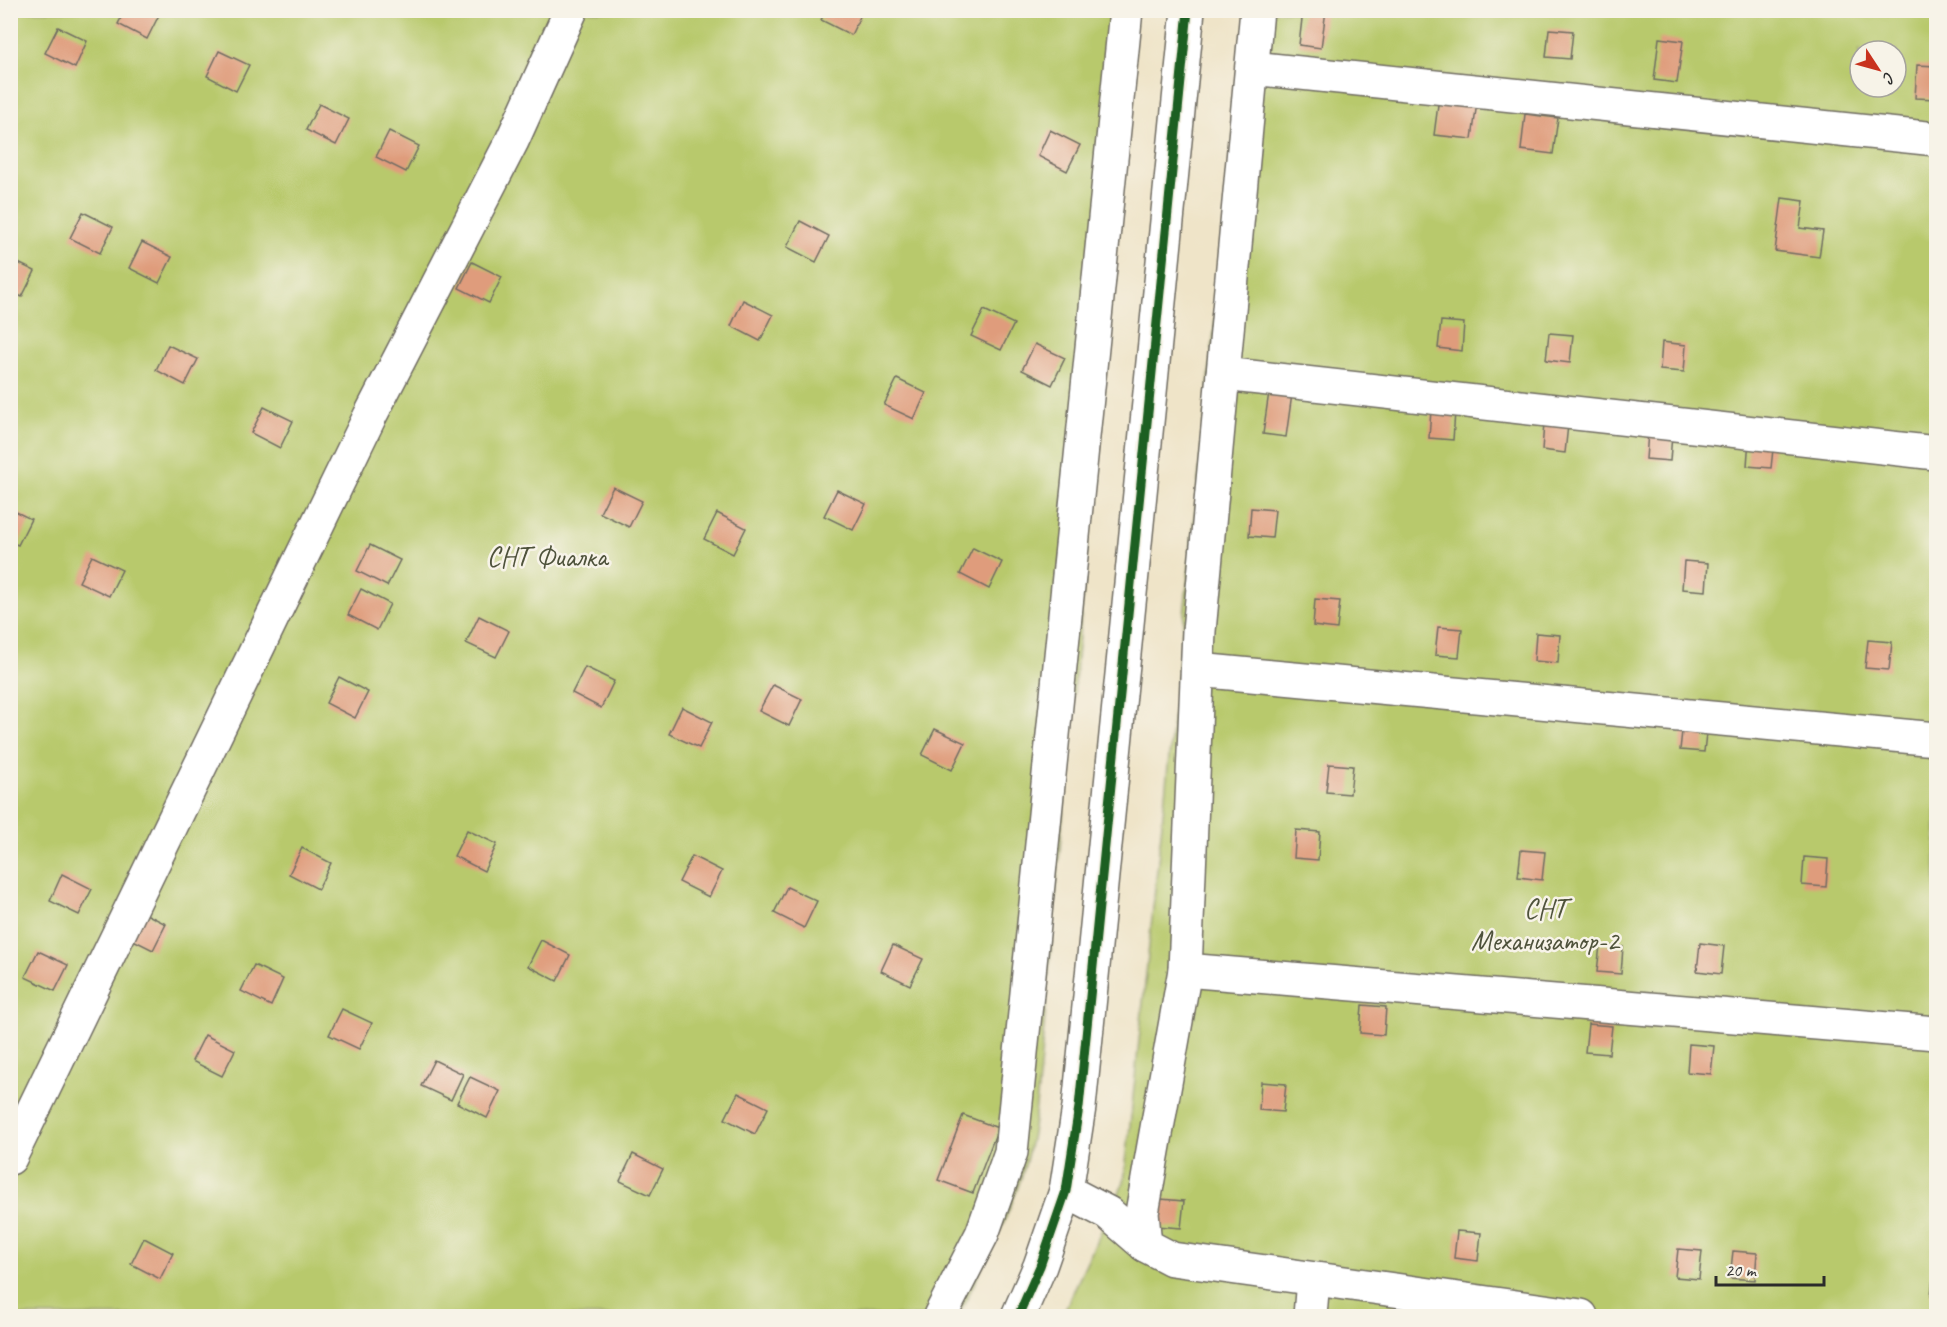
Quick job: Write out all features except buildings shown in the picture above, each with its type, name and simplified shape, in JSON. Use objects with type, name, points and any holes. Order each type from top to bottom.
[{"type":"street","points":[[10,1158],[370,416],[512,141],[571,10]]},
{"type":"street","points":[[940,1317],[982,1234],[1011,1152],[1126,10]]},
{"type":"street","points":[[1018,1317],[1040,1266],[1066,1191],[1078,1107],[1188,10]]},
{"type":"street","points":[[1146,1245],[1142,1213],[1185,970],[1198,669],[1257,10]]},
{"type":"street","points":[[1252,68],[1936,138]]},
{"type":"street","points":[[1223,374],[1936,453]]},
{"type":"street","points":[[1198,669],[1936,738]]},
{"type":"street","points":[[1185,970],[1936,1033]]},
{"type":"street","points":[[1066,1191],[1108,1213],[1146,1245],[1172,1259],[1581,1317]]},
{"type":"street","points":[[1310,1317],[1313,1279]]},
{"type":"green space","name":"СНТ Фиалка","points":[[10,11],[1135,11],[1036,1108],[1026,1161],[1015,1196],[958,1316],[11,1316]]},
{"type":"green space","name":"СНТ Механизатор-2","points":[[1248,11],[1936,11],[1936,1316],[1062,1316],[1124,1182]]},
{"type":"cycle path","points":[[1018,1316],[1040,1266],[1066,1191],[1079,1107],[1188,10]]}]
